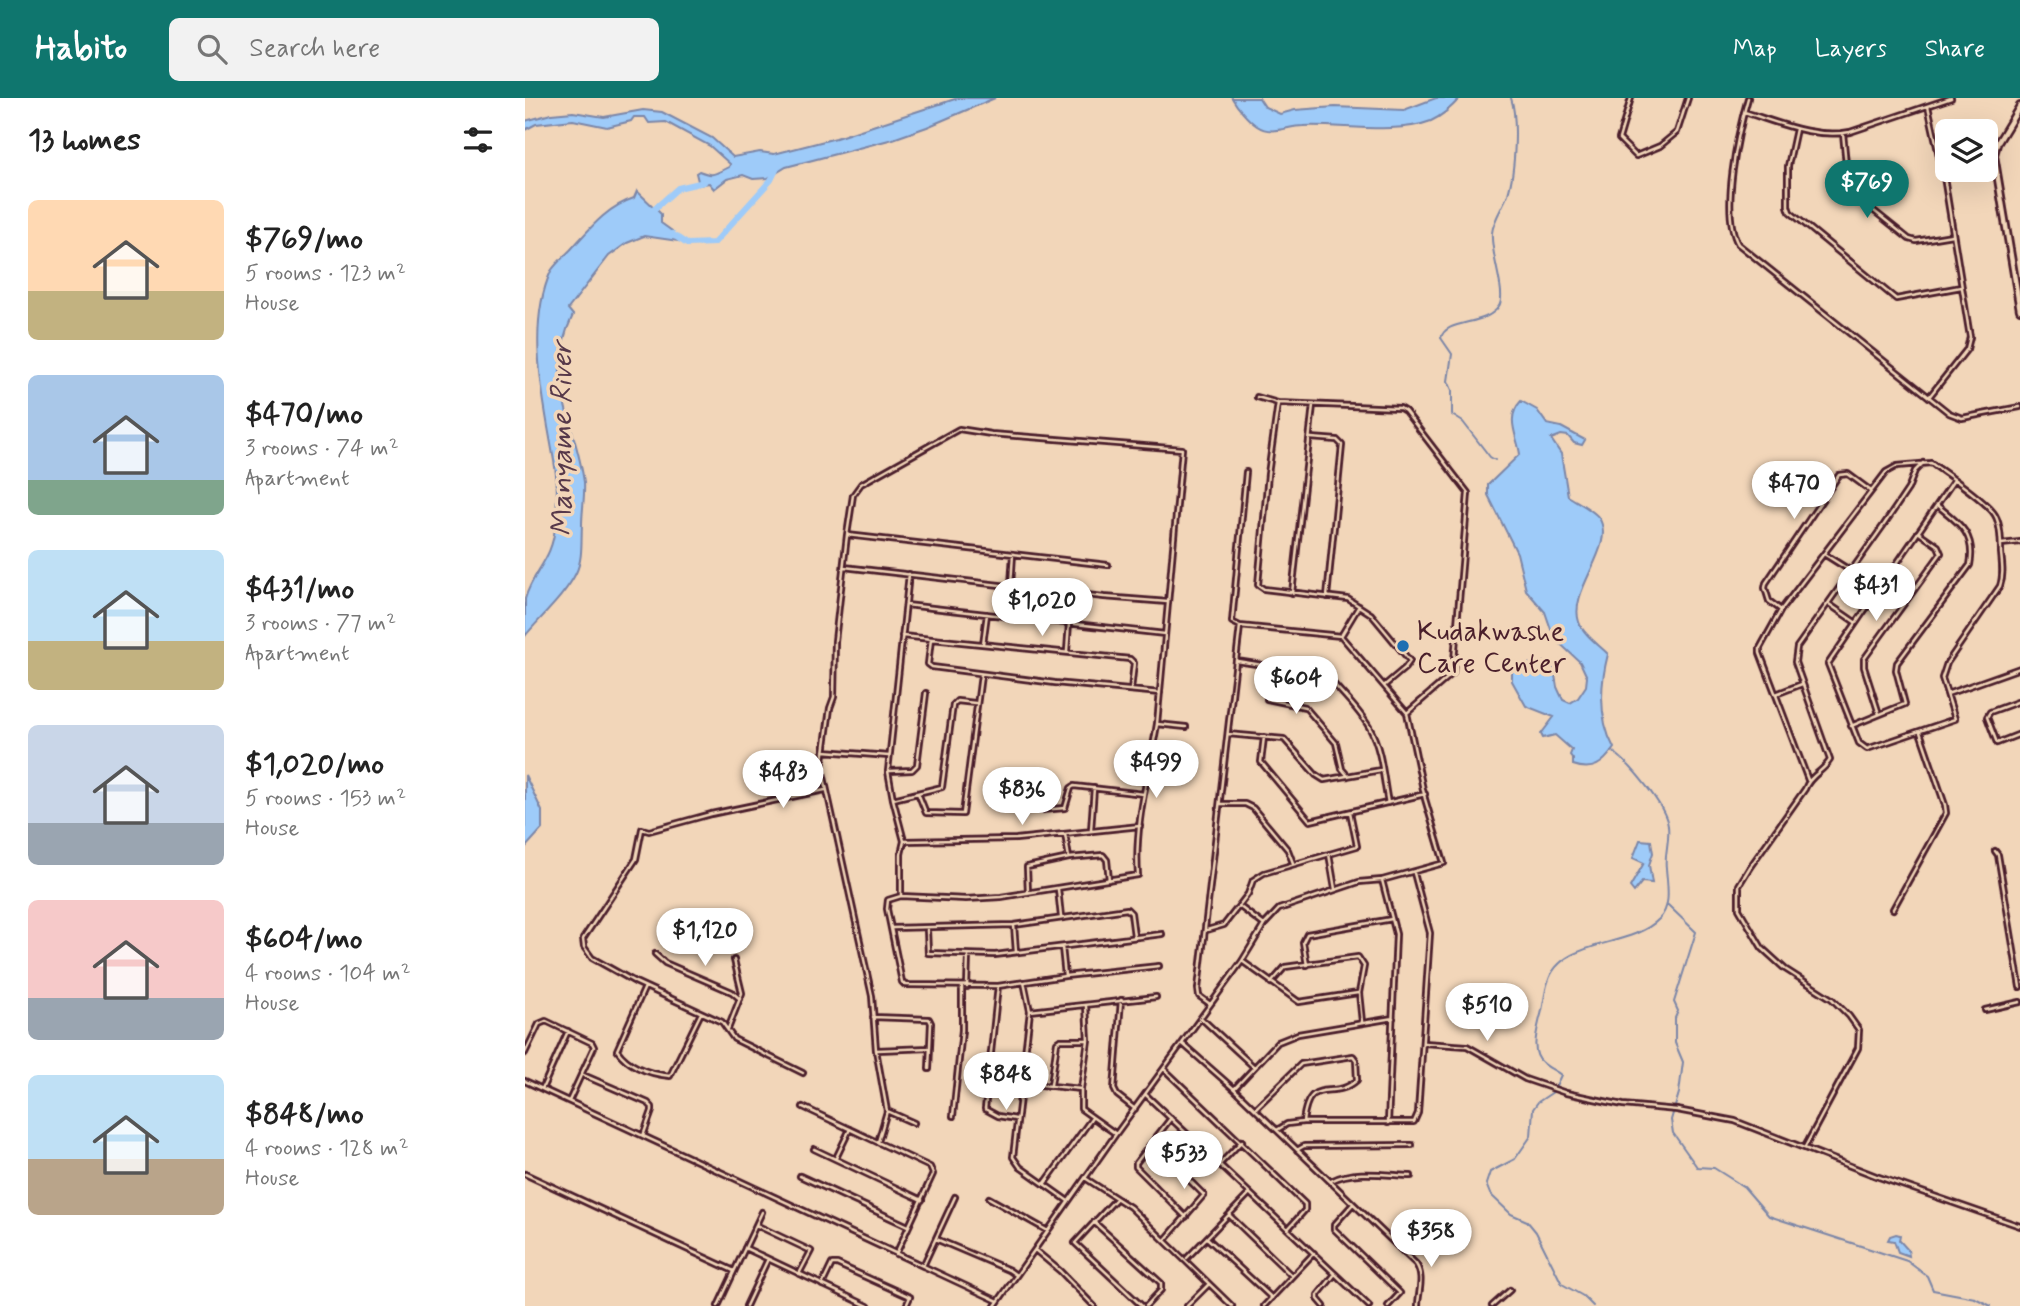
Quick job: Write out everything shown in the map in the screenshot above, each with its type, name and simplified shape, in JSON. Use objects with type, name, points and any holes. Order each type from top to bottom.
[{"type":"street","points":[[1631,98],[1619,139],[1636,156],[1660,146],[1677,132],[1688,98]]},
{"type":"street","points":[[1748,98],[1733,162],[1731,223],[1738,244],[1949,413],[1962,418],[2020,407]]},
{"type":"street","points":[[1744,112],[1796,129],[1843,133],[1951,98]]},
{"type":"street","points":[[1928,106],[1939,148],[1970,343],[1929,397]]},
{"type":"street","points":[[2020,106],[1997,144],[1994,155],[2017,261],[2020,310]]},
{"type":"street","points":[[1796,129],[1788,166],[1790,212],[1896,299],[1961,287]]},
{"type":"street","points":[[1843,133],[1848,185],[1853,194],[1909,239],[1916,241],[1953,235]]},
{"type":"street","points":[[1257,397],[1279,403],[1403,409],[1468,493],[1453,673],[1407,713]]},
{"type":"street","points":[[1279,403],[1268,474],[1258,585],[1263,589],[1292,594],[1349,599],[1371,614],[1410,661],[1385,685]]},
{"type":"street","points":[[1292,594],[1313,405]]},
{"type":"street","points":[[878,1142],[887,1111],[876,1050],[871,996],[822,768],[829,708],[834,697],[835,641],[843,567],[853,495],[860,484],[959,429],[991,434],[1182,449],[1157,724],[1140,827],[1138,875],[1028,893],[966,899],[901,896],[888,900],[887,909],[904,984],[998,986],[1159,965]]},
{"type":"street","points":[[1310,438],[1337,440],[1342,445],[1327,597]]},
{"type":"street","points":[[1805,1147],[1859,1048],[1859,1030],[1832,999],[1785,969],[1762,948],[1739,909],[1739,885],[1805,789],[1808,780],[1830,760],[1795,662],[1795,652],[1902,499],[1915,471],[1923,463]]},
{"type":"street","points":[[1808,780],[1760,649],[1781,610],[1871,491],[1891,469],[1931,463],[1954,480],[1995,514],[2001,544],[2002,581],[1945,666],[1942,678],[1955,719],[1867,749],[1859,743],[1851,726],[1828,664],[1954,480]]},
{"type":"street","points":[[995,1306],[1242,961],[1264,926],[1283,906],[1362,881],[1414,873],[1444,863],[1407,713],[1385,685],[1341,636],[1240,626],[1232,622],[1246,471]]},
{"type":"street","points":[[1781,610],[1769,601],[1766,583],[1839,475],[1848,474],[1871,491]]},
{"type":"street","points":[[1851,726],[1905,704],[1896,666],[1971,561],[1966,529],[1938,506]]},
{"type":"street","points":[[1880,716],[1864,667],[1864,659],[1941,553],[1938,546],[1918,532]]},
{"type":"street","points":[[847,535],[1108,565]]},
{"type":"street","points":[[2001,544],[2020,542]]},
{"type":"street","points":[[1011,585],[1013,554]]},
{"type":"street","points":[[1824,554],[1851,571]]},
{"type":"street","points":[[843,567],[1168,602]]},
{"type":"street","points":[[901,896],[901,854],[904,841],[893,799],[888,756],[908,574]]},
{"type":"street","points":[[1037,619],[1040,589]]},
{"type":"street","points":[[1829,604],[1855,622]]},
{"type":"street","points":[[906,605],[1165,634]]},
{"type":"street","points":[[1341,636],[1359,606]]},
{"type":"street","points":[[982,644],[987,614]]},
{"type":"street","points":[[1067,652],[1069,623]]},
{"type":"street","points":[[1211,1004],[1199,996],[1198,989],[1240,626]]},
{"type":"street","points":[[902,636],[1129,659],[1134,663],[1131,690]]},
{"type":"street","points":[[931,639],[928,664],[932,667],[1160,693]]},
{"type":"street","points":[[1237,661],[1326,675],[1368,726],[1378,754],[1388,803]]},
{"type":"street","points":[[1270,666],[1267,699],[1305,707],[1336,743],[1342,769],[1348,776]]},
{"type":"street","points":[[1947,694],[2020,668]]},
{"type":"street","points":[[918,793],[926,813],[963,814],[975,703],[981,674]]},
{"type":"street","points":[[1775,694],[1803,684]]},
{"type":"street","points":[[888,771],[912,769],[917,765],[926,693]]},
{"type":"street","points":[[893,799],[942,787],[953,705],[957,701],[975,703]]},
{"type":"street","points":[[2020,701],[1990,712],[1987,717],[1997,743],[2020,734]]},
{"type":"street","points":[[1157,724],[1186,727]]},
{"type":"street","points":[[1893,909],[1945,813],[1945,804],[1920,732]]},
{"type":"street","points":[[1227,734],[1284,739],[1320,778],[1329,780],[1381,770]]},
{"type":"street","points":[[1264,737],[1261,762],[1310,821],[1425,794]]},
{"type":"street","points":[[824,751],[888,756]]},
{"type":"street","points":[[1041,810],[1065,808],[1073,787],[1145,793]]},
{"type":"street","points":[[1091,831],[1094,788]]},
{"type":"street","points":[[803,1073],[734,1039],[722,1022],[645,987],[592,958],[584,947],[583,939],[636,859],[642,829],[649,831],[711,814],[825,790]]},
{"type":"street","points":[[1220,804],[1245,804],[1253,808],[1288,849],[1293,863]]},
{"type":"street","points":[[1206,930],[1224,925],[1248,894],[1254,879],[1263,873],[1357,846],[1350,812]]},
{"type":"street","points":[[904,841],[1016,839],[1140,827]]},
{"type":"street","points":[[1065,834],[1069,858]]},
{"type":"street","points":[[1995,851],[2020,987]]},
{"type":"street","points":[[1329,854],[1335,889]]},
{"type":"street","points":[[1028,893],[1027,867],[1069,858],[1103,855],[1107,860],[1109,880]]},
{"type":"street","points":[[1277,1130],[1287,1124],[1303,1122],[1414,1122],[1424,1043],[1430,933],[1414,873]]},
{"type":"street","points":[[1382,880],[1397,934],[1388,1123]]},
{"type":"street","points":[[1058,888],[1061,917]]},
{"type":"street","points":[[1239,906],[1264,926]]},
{"type":"street","points":[[892,928],[1014,925],[1127,909],[1131,913],[1134,936]]},
{"type":"street","points":[[1307,965],[1303,942],[1307,934],[1392,919]]},
{"type":"street","points":[[1014,925],[1016,952]]},
{"type":"street","points":[[927,928],[928,953],[968,955],[1016,952],[1162,934]]},
{"type":"street","points":[[2012,943],[2020,941]]},
{"type":"street","points":[[1062,947],[1065,976]]},
{"type":"street","points":[[655,954],[665,963],[732,992],[740,999]]},
{"type":"street","points":[[953,1116],[968,955]]},
{"type":"street","points":[[1271,983],[1283,968],[1358,957],[1364,966],[1359,993],[1362,1022]]},
{"type":"street","points":[[728,1029],[742,990],[734,960]]},
{"type":"street","points":[[1242,961],[1302,1002],[1359,993]]},
{"type":"street","points":[[1024,982],[1030,1011],[1020,1083],[1014,1160],[1068,1201]]},
{"type":"street","points":[[998,986],[985,1108],[997,1116],[1017,1119]]},
{"type":"street","points":[[645,987],[617,1050],[623,1059],[642,1069],[670,1076],[701,1013]]},
{"type":"street","points":[[1030,1011],[1156,997]]},
{"type":"street","points":[[1121,1000],[1114,1089],[1117,1095],[1135,1109]]},
{"type":"street","points":[[1985,1010],[2020,1002]]},
{"type":"street","points":[[1086,1006],[1088,1040],[1080,1105],[1116,1134]]},
{"type":"street","points":[[873,1017],[926,1017],[931,1023],[929,1069]]},
{"type":"street","points":[[1201,1018],[1254,1067]]},
{"type":"street","points":[[1234,1089],[1276,1043],[1294,1035],[1393,1018]]},
{"type":"street","points":[[525,1053],[539,1024],[546,1021],[592,1043],[594,1047],[583,1075],[569,1101]]},
{"type":"street","points":[[542,1089],[568,1031]]},
{"type":"street","points":[[1051,1085],[1057,1042],[1088,1040]]},
{"type":"street","points":[[1183,1043],[1331,1181],[1419,1269],[1422,1290],[1417,1301],[1418,1306]]},
{"type":"street","points":[[1424,1043],[1467,1046],[1540,1086],[1566,1094],[1735,1121],[1877,1176],[2020,1226]]},
{"type":"street","points":[[876,1050],[930,1048]]},
{"type":"street","points":[[1255,1109],[1301,1064],[1353,1056],[1356,1059],[1357,1080],[1348,1088],[1318,1091],[1311,1095],[1305,1107],[1303,1122]]},
{"type":"street","points":[[1164,1069],[1305,1204],[1305,1210],[1288,1229]]},
{"type":"street","points":[[583,1075],[652,1107],[643,1136]]},
{"type":"street","points":[[525,1081],[998,1301]]},
{"type":"street","points":[[1020,1083],[1081,1089]]},
{"type":"street","points":[[1146,1095],[1369,1306]]},
{"type":"street","points":[[803,1107],[930,1167],[933,1174],[895,1254]]},
{"type":"street","points":[[887,1111],[915,1123]]},
{"type":"street","points":[[1044,1184],[1093,1118]]},
{"type":"street","points":[[1171,1118],[1136,1163],[1138,1171],[1186,1217]]},
{"type":"street","points":[[836,1159],[850,1129]]},
{"type":"street","points":[[1220,1164],[1242,1141]]},
{"type":"street","points":[[1151,1143],[1203,1192],[1203,1198],[1165,1240]]},
{"type":"street","points":[[1296,1150],[1304,1146],[1412,1144]]},
{"type":"street","points":[[814,1149],[922,1200]]},
{"type":"street","points":[[525,1174],[734,1271]]},
{"type":"street","points":[[1331,1181],[1340,1176],[1354,1175],[1411,1176]]},
{"type":"street","points":[[800,1176],[909,1227]]},
{"type":"street","points":[[1086,1178],[1130,1208],[1232,1306]]},
{"type":"street","points":[[1186,1259],[1250,1192]]},
{"type":"street","points":[[923,1266],[955,1197]]},
{"type":"street","points":[[989,1198],[1048,1231]]},
{"type":"street","points":[[1094,1222],[1161,1283],[1161,1290],[1144,1306],[1076,1245],[1077,1241],[1094,1222],[1116,1199]]},
{"type":"street","points":[[1353,1204],[1333,1225],[1334,1229],[1401,1293],[1388,1306]]},
{"type":"street","points":[[717,1306],[762,1212]]},
{"type":"street","points":[[1228,1215],[1292,1276]]},
{"type":"street","points":[[756,1225],[811,1251],[800,1275]]},
{"type":"street","points":[[1207,1238],[1272,1298]]},
{"type":"street","points":[[936,1239],[1016,1275]]},
{"type":"street","points":[[745,1248],[868,1306]]},
{"type":"street","points":[[1035,1250],[1094,1306]]},
{"type":"street","points":[[1264,1306],[1314,1253]]},
{"type":"street","points":[[746,1306],[768,1259]]},
{"type":"street","points":[[822,1284],[832,1264],[837,1264],[910,1297],[906,1306]]},
{"type":"street","points":[[1324,1306],[1318,1295],[1335,1274]]},
{"type":"street","points":[[1187,1306],[1209,1284]]},
{"type":"street","points":[[1492,1306],[1510,1290]]},
{"type":"street","points":[[854,1306],[857,1300]]},
{"type":"water","points":[[958,98],[995,98],[893,139],[786,167],[768,178],[753,179],[743,175],[727,179],[714,189],[709,183],[699,185],[696,173],[699,171],[714,174],[730,164],[710,146],[666,122],[649,123],[645,117],[634,117],[631,121],[607,127],[573,120],[536,124],[525,130],[525,121],[551,114],[573,112],[604,117],[643,110],[662,112],[712,138],[733,157],[760,152],[774,154],[836,138]]},
{"type":"water","points":[[1232,98],[1259,98],[1265,107],[1280,114],[1335,107],[1404,110],[1436,98],[1460,98],[1439,117],[1416,125],[1385,128],[1303,126],[1268,130],[1254,123]]},
{"type":"water","points":[[637,191],[661,214],[661,223],[672,231],[678,241],[644,236],[627,243],[609,256],[568,309],[573,315],[564,338],[560,379],[584,482],[581,556],[576,573],[566,589],[525,636],[525,599],[551,547],[557,504],[556,474],[542,393],[538,342],[543,294],[551,271],[556,265],[600,218],[634,198]]},
{"type":"water","points":[[1521,401],[1537,410],[1547,424],[1561,427],[1585,440],[1582,445],[1574,443],[1568,436],[1561,435],[1551,439],[1561,454],[1568,496],[1596,515],[1603,529],[1598,555],[1585,582],[1577,609],[1584,631],[1608,654],[1602,701],[1605,725],[1614,748],[1606,758],[1592,767],[1573,765],[1570,755],[1572,750],[1555,735],[1543,738],[1541,734],[1554,717],[1526,706],[1512,681],[1512,671],[1521,666],[1537,662],[1553,664],[1557,687],[1563,700],[1570,703],[1578,698],[1586,686],[1587,677],[1580,662],[1554,638],[1545,612],[1526,590],[1517,553],[1488,495],[1488,485],[1520,454],[1513,420],[1516,407]]},
{"type":"water","points":[[525,775],[542,811],[542,829],[525,848]]},
{"type":"water","points":[[1640,840],[1651,841],[1653,853],[1649,865],[1652,883],[1642,882],[1634,892],[1630,887],[1644,863],[1633,858]]},
{"type":"water","points":[[1896,1234],[1900,1235],[1899,1240],[1908,1250],[1909,1256],[1898,1252],[1894,1241],[1888,1240]]},
{"type":"waterway","points":[[1495,460],[1463,422],[1452,415],[1452,390],[1448,381],[1452,354],[1441,338],[1450,328],[1493,313],[1501,300],[1492,233],[1508,194],[1512,173],[1515,132],[1511,98]]},
{"type":"waterway","points":[[672,234],[687,244],[714,243],[771,180],[777,168]]},
{"type":"waterway","name":"Manyame River","points":[[651,212],[678,188],[704,182]]},
{"type":"waterway","points":[[1593,1306],[1583,1296],[1562,1284],[1536,1232],[1527,1221],[1511,1214],[1490,1194],[1486,1184],[1490,1172],[1515,1159],[1531,1136],[1533,1109],[1553,1092],[1561,1075],[1539,1059],[1536,1048],[1536,1035],[1547,986],[1555,968],[1581,951],[1646,929],[1659,919],[1666,908],[1666,817],[1646,785],[1612,751]]},
{"type":"waterway","points":[[1668,905],[1696,932],[1674,1002],[1678,1011],[1675,1018],[1675,1043],[1683,1062],[1679,1093],[1671,1120],[1673,1133],[1697,1167],[1714,1168],[1744,1187],[1769,1216],[1907,1261],[1927,1276],[1933,1290],[1975,1298],[1991,1306]]},
{"type":"place","name":"Kudakwashe Care Center","points":[[1403,646]]}]
